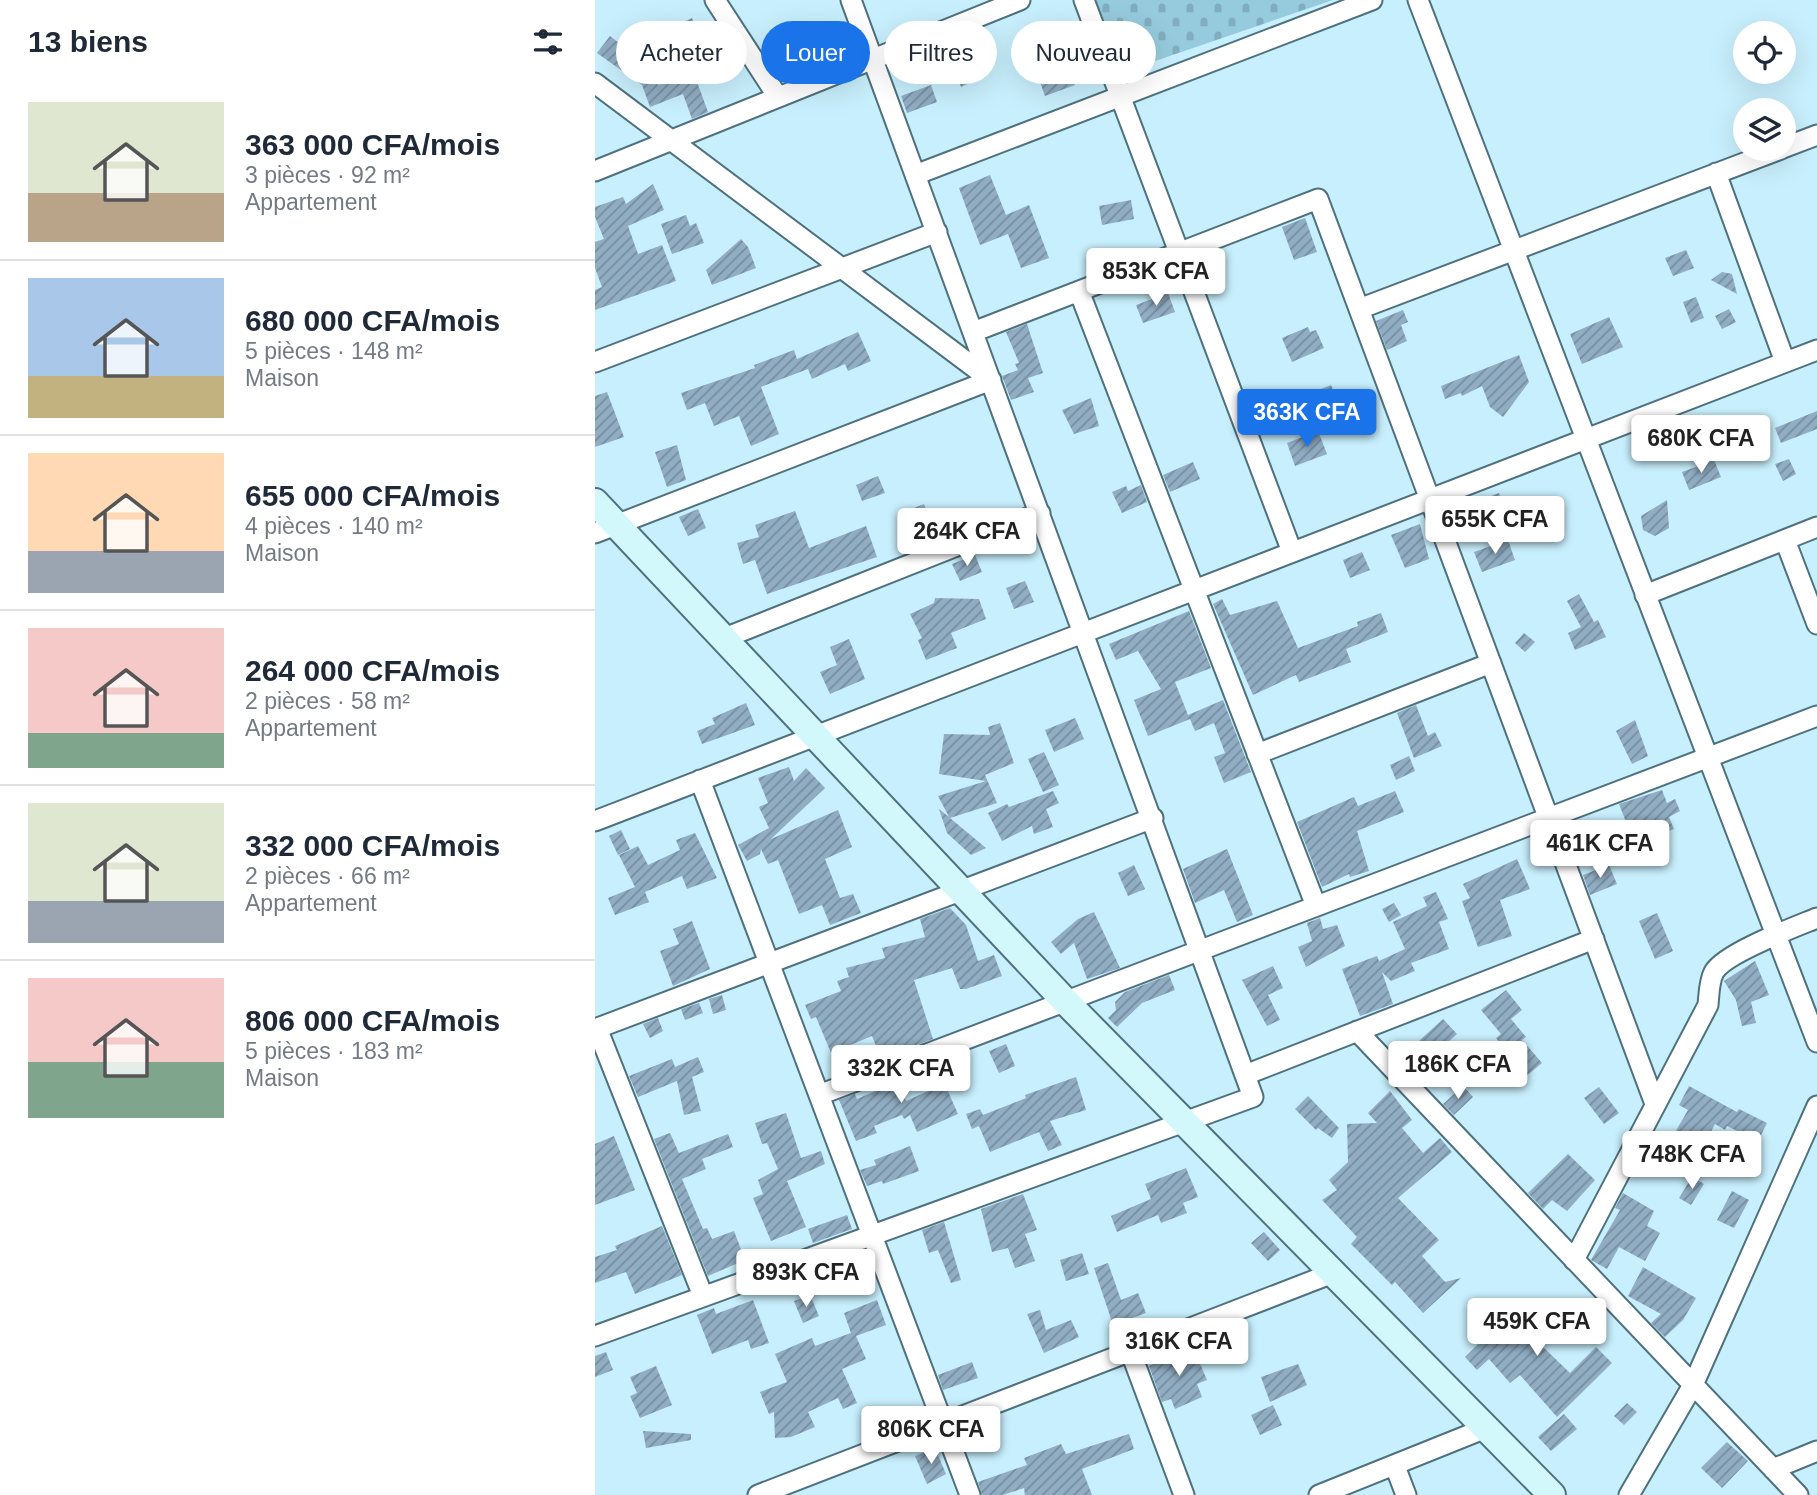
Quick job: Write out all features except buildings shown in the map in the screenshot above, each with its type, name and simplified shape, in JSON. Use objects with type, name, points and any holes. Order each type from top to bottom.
[{"type":"main road","points":[[595,502],[605,529],[722,639],[1065,1001],[1552,1495]]},
{"type":"street","points":[[715,0],[778,97]]},
{"type":"street","points":[[595,1336],[1253,1097],[1153,818],[851,0]]},
{"type":"street","points":[[595,171],[1020,0]]},
{"type":"street","points":[[1084,0],[1292,552]]},
{"type":"street","points":[[915,175],[1372,0]]},
{"type":"street","points":[[1417,0],[1817,1042]]},
{"type":"street","points":[[595,83],[991,380]]},
{"type":"street","points":[[1796,143],[1817,135]]},
{"type":"street","points":[[1359,309],[1748,161]]},
{"type":"street","points":[[1716,173],[1785,362]]},
{"type":"street","points":[[973,332],[1318,199],[1655,1104]]},
{"type":"street","points":[[595,362],[937,232]]},
{"type":"street","points":[[1079,291],[1316,906]]},
{"type":"street","points":[[595,821],[1817,350]]},
{"type":"street","points":[[605,529],[991,380]]},
{"type":"street","points":[[722,639],[1040,513]]},
{"type":"street","points":[[1645,595],[1817,527]]},
{"type":"street","points":[[1785,540],[1817,624]]},
{"type":"street","points":[[1257,754],[1491,663]]},
{"type":"street","points":[[819,1095],[1817,716]]},
{"type":"street","points":[[700,780],[970,1495]]},
{"type":"street","points":[[703,1296],[596,1029],[1153,818]]},
{"type":"street","points":[[1574,1260],[1708,1005],[1712,974],[1719,965],[1776,934],[1817,918]]},
{"type":"street","points":[[1245,1074],[1594,939]]},
{"type":"street","points":[[1357,1031],[1798,1495]]},
{"type":"street","points":[[1629,1495],[1693,1385],[1817,1106]]},
{"type":"street","points":[[758,1495],[1333,1273]]},
{"type":"street","points":[[1131,1353],[1184,1495]]},
{"type":"street","points":[[1319,1495],[1486,1428]]},
{"type":"street","points":[[1773,1469],[1817,1451]]},
{"type":"street","points":[[1395,1466],[1406,1495]]},
{"type":"green space","points":[[1094,0],[1333,0],[1156,61],[1156,21],[1101,21]]}]
